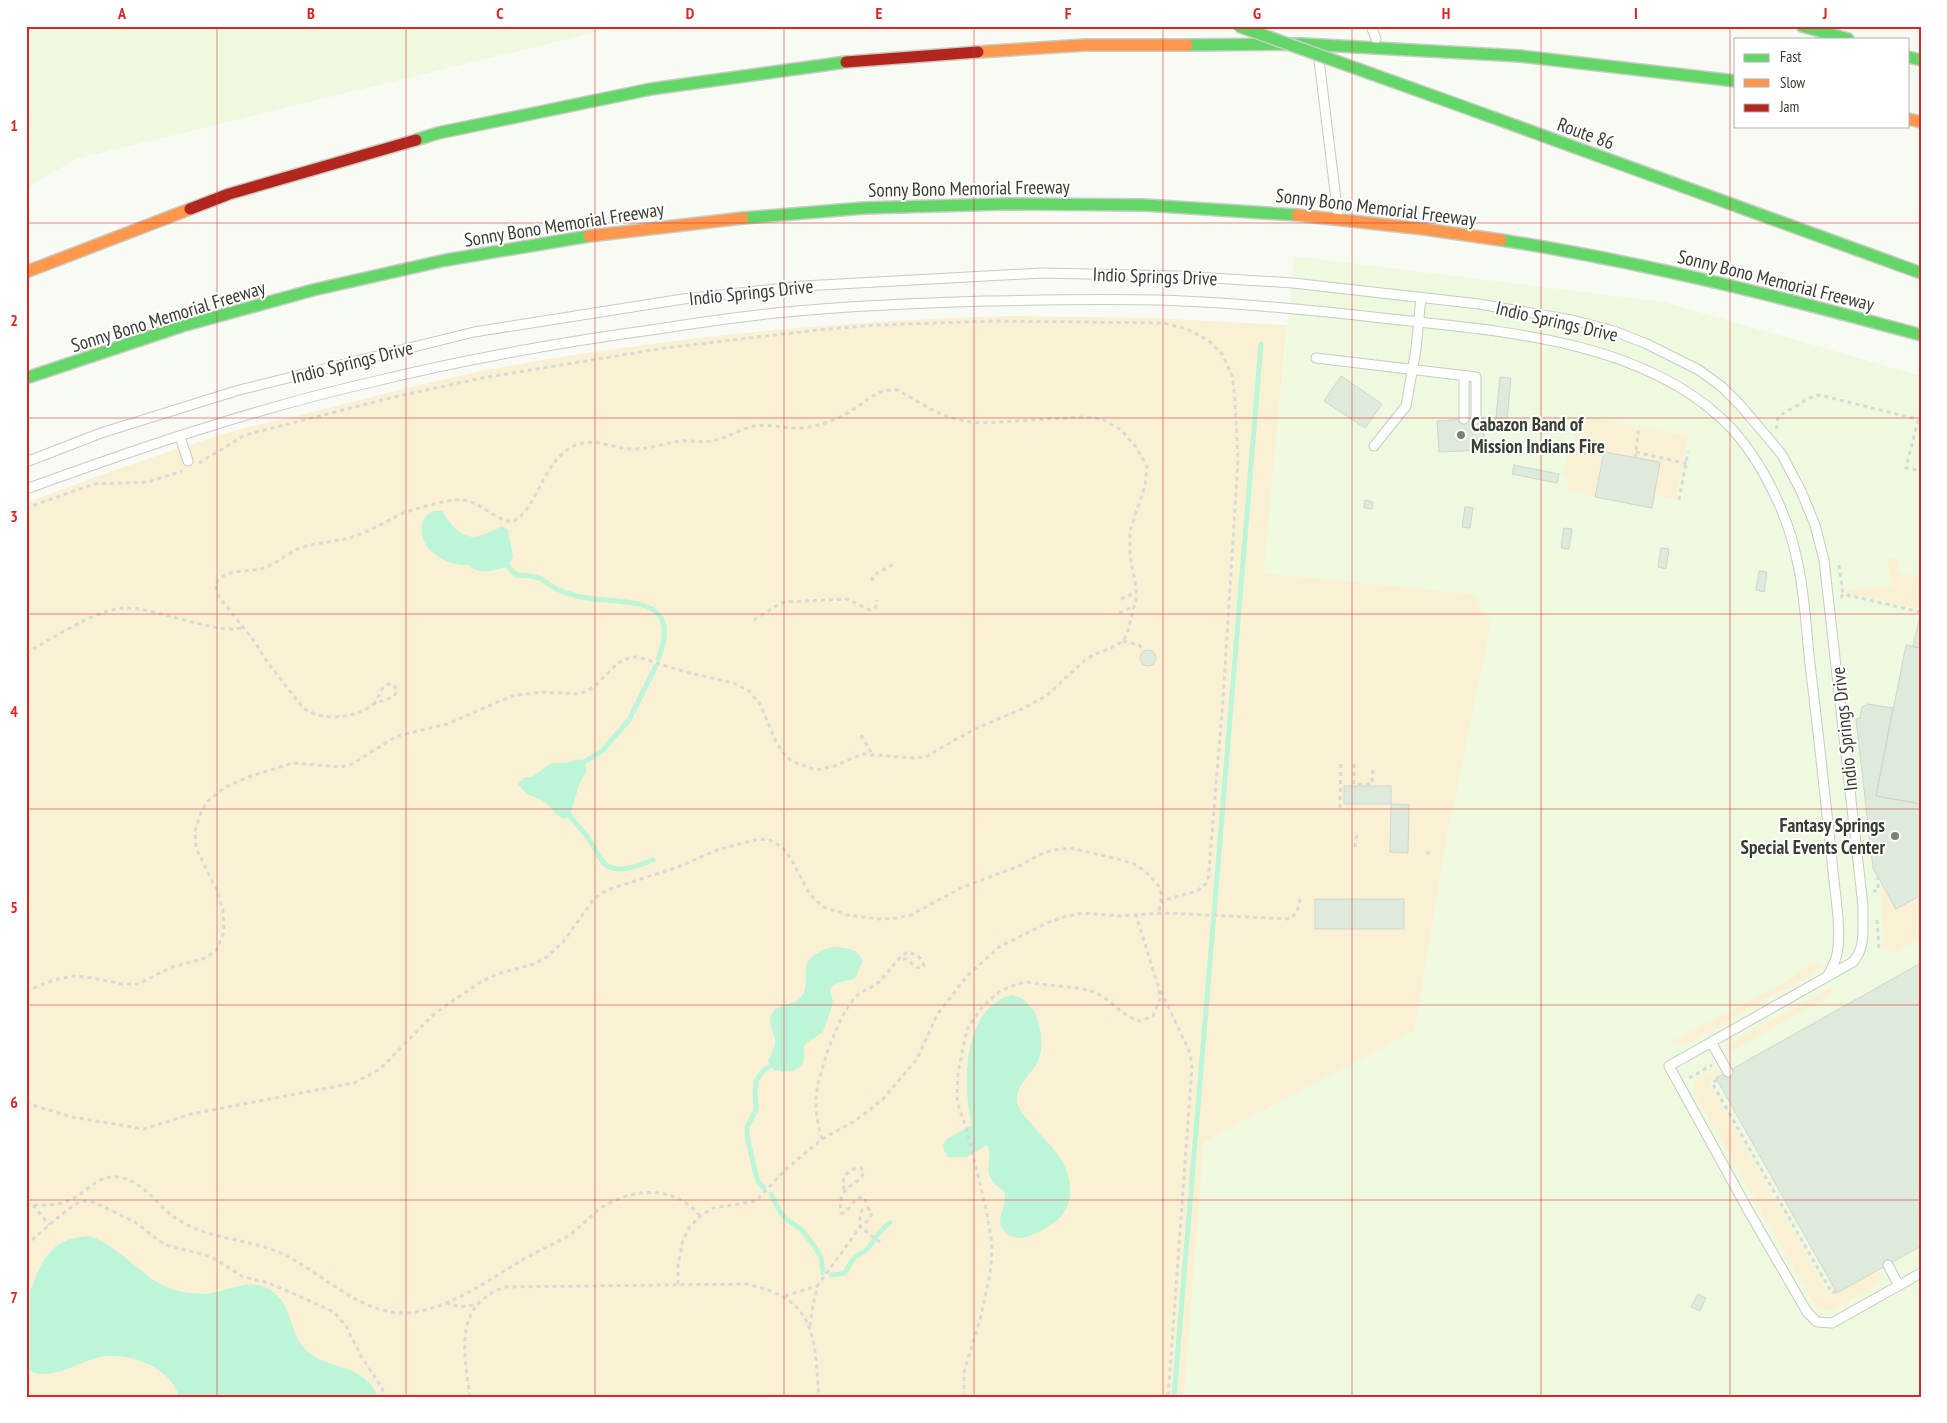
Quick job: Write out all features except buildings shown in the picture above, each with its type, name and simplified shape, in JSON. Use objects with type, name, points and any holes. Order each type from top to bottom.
[{"type":"highway","name":"Route 86","points":[[1238,26],[1921,273]]},
{"type":"highway","points":[[1802,26],[1844,38]]},
{"type":"highway","points":[[26,272],[135,228],[246,188],[353,154],[476,121],[602,93],[724,71],[826,56],[927,45],[1051,37],[1204,33],[1440,43],[1530,52],[1734,81]]},
{"type":"highway","name":"Sonny Bono Memorial Freeway","points":[[26,378],[180,327],[311,292],[441,261],[610,232],[820,210],[923,205],[1082,202],[1264,210],[1444,231],[1563,250],[1679,273],[1921,335]]},
{"type":"lane","points":[[1371,26],[1376,39]]},
{"type":"lane","points":[[1316,37],[1338,219]]},
{"type":"lane","name":"Indio Springs Drive","points":[[26,462],[101,433],[239,390],[474,332],[683,299],[803,286],[1042,272],[1179,276],[1274,282],[1479,304],[1572,320],[1614,331],[1647,344],[1699,370],[1722,387],[1741,406],[1782,455],[1801,491],[1815,525],[1824,560],[1863,906],[1863,946],[1860,955],[1853,962],[1827,977]]},
{"type":"lane","points":[[1374,446],[1406,406],[1421,297]]},
{"type":"lane","name":"Indio Springs Drive","points":[[26,489],[108,459],[243,417],[368,382],[477,359],[600,337],[805,310],[903,304],[1040,300],[1178,301],[1291,308],[1476,328],[1566,344],[1637,366],[1686,390],[1706,406],[1739,437],[1760,469],[1778,502],[1791,533],[1799,565],[1822,761],[1836,906],[1838,949],[1827,977]]},
{"type":"lane","points":[[1316,358],[1476,377],[1476,419]]},
{"type":"lane","points":[[1464,376],[1464,419]]},
{"type":"lane","points":[[180,437],[192,463]]},
{"type":"lane","points":[[1827,977],[1669,1066],[1748,1210],[1807,1312],[1818,1322],[1832,1323],[1921,1273]]},
{"type":"lane","points":[[1711,1042],[1728,1072]]},
{"type":"lane","points":[[1888,1265],[1899,1286]]},
{"type":"path","points":[[192,463],[245,435],[394,397],[482,378],[665,348],[817,330],[929,323],[996,321],[1163,323],[1187,329],[1208,340],[1222,354],[1232,375],[1238,460],[1224,700],[1208,882],[1197,891],[1161,903]]},
{"type":"path","points":[[26,991],[54,980],[74,976],[122,984],[138,984],[172,967],[203,959],[216,951],[224,932],[223,911],[218,893],[196,848],[195,831],[201,812],[208,801],[224,788],[248,777],[293,764],[342,767],[352,764],[397,736],[447,724],[512,696],[542,692],[580,694],[594,687],[618,663],[631,657],[638,656],[685,672],[741,686],[756,698],[780,750],[794,762],[806,768],[824,770],[862,754],[914,758],[926,757],[937,752],[973,730],[1035,703],[1055,690],[1084,661],[1122,641],[1127,634],[1135,606],[1136,591],[1130,555],[1130,531],[1144,486],[1147,467],[1137,448],[1121,430],[1102,419],[1083,417],[981,423],[962,421],[943,416],[897,390],[889,389],[877,394],[846,414],[802,428],[755,426],[708,442],[682,441],[634,450],[593,442],[578,444],[566,451],[555,461],[526,509],[514,521],[499,518],[477,504],[454,500],[406,512],[354,537],[300,548],[263,568],[222,575],[215,585],[219,597],[296,700],[309,712],[325,717],[349,717],[366,710],[375,703],[394,696],[397,691],[394,685],[388,684],[382,689],[375,703]]},
{"type":"path","points":[[1776,425],[1780,415],[1786,410],[1792,409],[1804,400],[1819,395],[1919,420],[1906,468],[1918,470]]},
{"type":"path","points":[[1635,458],[1639,426]]},
{"type":"path","points":[[1636,452],[1687,464]]},
{"type":"path","points":[[1679,500],[1688,452]]},
{"type":"path","points":[[26,508],[94,484],[148,482],[184,470]]},
{"type":"path","points":[[873,581],[873,576],[894,564]]},
{"type":"path","points":[[1121,599],[1136,591]]},
{"type":"path","points":[[1841,596],[1843,594],[1920,612]]},
{"type":"path","points":[[754,620],[785,602],[847,599],[870,610],[876,608],[877,600]]},
{"type":"path","points":[[1120,613],[1135,606]]},
{"type":"path","points":[[26,653],[103,613],[124,608],[143,610],[238,630],[243,627]]},
{"type":"path","points":[[1122,641],[1139,645],[1144,651]]},
{"type":"path","points":[[862,735],[872,754]]},
{"type":"path","points":[[1340,808],[1341,763]]},
{"type":"path","points":[[1354,764],[1354,784],[1372,784],[1373,766]]},
{"type":"path","points":[[1356,846],[1357,833]]},
{"type":"path","points":[[26,1103],[72,1117],[144,1129],[198,1113],[354,1083],[380,1069],[434,1014],[479,983],[497,974],[534,964],[547,956],[562,942],[594,899],[607,890],[678,867],[717,850],[759,839],[770,840],[783,848],[792,859],[808,891],[815,900],[824,907],[847,914],[879,919],[911,916],[963,887],[1019,866],[1039,855],[1053,850],[1070,848],[1134,864],[1146,871],[1158,885],[1161,892],[1158,914]]},
{"type":"path","points":[[1426,853],[1434,853]]},
{"type":"path","points":[[1878,877],[1878,891]]},
{"type":"path","points":[[678,1284],[678,1265],[684,1240],[689,1228],[700,1216],[713,1208],[756,1201],[784,1171],[822,1139],[867,1113],[901,1079],[917,1059],[938,1016],[967,976],[998,947],[1049,922],[1083,913],[1120,916],[1165,913],[1290,919],[1300,907],[1301,896]]},
{"type":"path","points":[[1136,915],[1159,989],[1190,1052],[1192,1067],[1168,1397]]},
{"type":"path","points":[[822,1139],[818,1127],[816,1095],[825,1061],[837,1030],[846,1009],[854,998],[880,982],[897,959],[907,952],[915,954],[922,960],[924,966],[918,968],[906,958],[897,959]]},
{"type":"path","points":[[964,1397],[964,1372],[982,1316],[992,1252],[986,1209],[957,1097],[958,1073],[967,1029],[983,1006],[1000,991],[1016,984],[1027,982],[1092,992],[1107,1000],[1126,1016],[1140,1021],[1154,1016],[1160,999],[1159,989]]},
{"type":"path","points":[[1697,1073],[1713,1064]]},
{"type":"path","points":[[1717,1080],[1712,1083],[1832,1294],[1836,1291]]},
{"type":"path","points":[[810,1327],[818,1285],[860,1227],[869,1220],[872,1213],[864,1197],[861,1196],[856,1199],[847,1211],[841,1213],[840,1202],[844,1190],[843,1182],[845,1175],[861,1168],[864,1172],[863,1176],[844,1190]]},
{"type":"path","points":[[26,1205],[54,1204],[68,1201],[100,1179],[111,1177],[130,1180],[164,1209],[184,1223],[201,1231],[256,1245],[291,1258],[343,1291],[376,1308],[404,1313],[418,1312],[446,1303],[488,1282],[518,1263],[568,1236],[602,1208],[623,1196],[645,1192],[662,1192],[692,1205],[700,1216]]},
{"type":"path","points":[[26,1245],[79,1202],[88,1201],[96,1204],[135,1222],[166,1245],[215,1259],[243,1278],[273,1285],[334,1312],[342,1320],[361,1356],[382,1388],[385,1397]]},
{"type":"path","points":[[32,1205],[49,1225]]},
{"type":"path","points":[[860,1227],[862,1210],[868,1208]]},
{"type":"path","points":[[860,1227],[880,1242]]},
{"type":"path","points":[[470,1397],[464,1345],[465,1331],[472,1311],[497,1290],[505,1288],[746,1284],[759,1286],[785,1296],[798,1307],[810,1327],[814,1344],[819,1397]]},
{"type":"path","points":[[785,1296],[818,1285]]},
{"type":"path","points":[[446,1303],[461,1307],[479,1304]]},
{"type":"shaded area","points":[[26,26],[621,26],[76,159],[26,188]]},
{"type":"shaded area","points":[[1294,256],[1664,302],[1921,376],[1921,1397],[1184,1397],[1204,1142],[1415,1031],[1448,832],[1473,594],[1264,573]]},
{"type":"shaded area","points":[[1009,316],[1155,318],[1287,325],[1264,573],[1473,594],[1491,623],[1448,832],[1415,1031],[1204,1142],[1184,1397],[26,1397],[26,503],[230,432],[477,372],[609,350],[742,333],[876,322]]},
{"type":"shaded area","points":[[1580,415],[1688,436],[1676,500],[1654,495],[1660,462],[1604,452],[1595,497],[1567,490],[1569,480],[1563,474]]},
{"type":"shaded area","points":[[434,511],[442,511],[455,528],[467,536],[474,537],[487,534],[502,526],[508,530],[513,556],[508,566],[482,571],[469,565],[460,565],[443,560],[435,555],[424,542],[422,534],[424,518]]},
{"type":"shaded area","points":[[1886,558],[1900,559],[1897,572],[1921,578],[1921,609],[1846,593],[1846,590],[1893,586]]},
{"type":"shaded area","points":[[578,759],[584,762],[587,770],[579,785],[570,816],[565,819],[556,814],[546,803],[525,792],[518,784],[525,777],[532,777],[552,763],[567,763]]},
{"type":"shaded area","points":[[1880,881],[1896,909],[1921,895],[1921,938],[1894,953],[1890,950],[1882,949],[1884,940]]},
{"type":"shaded area","points":[[834,947],[855,951],[861,957],[863,961],[855,978],[838,983],[830,989],[833,1003],[823,1032],[804,1046],[804,1062],[790,1072],[773,1070],[768,1061],[775,1042],[770,1019],[773,1011],[798,1000],[802,996],[806,985],[806,970],[809,960],[820,951]]},
{"type":"shaded area","points":[[1817,962],[1821,965],[1817,971],[1685,1045],[1670,1042],[1786,982],[1811,963]]},
{"type":"shaded area","points":[[1831,987],[1835,993],[1729,1053],[1725,1046]]},
{"type":"shaded area","points":[[1012,995],[1025,1001],[1036,1015],[1041,1039],[1038,1061],[1019,1090],[1017,1100],[1024,1115],[1062,1161],[1070,1181],[1069,1200],[1062,1216],[1048,1227],[1022,1238],[1008,1235],[1000,1225],[1005,1195],[1004,1191],[991,1178],[988,1167],[990,1156],[987,1145],[966,1157],[948,1157],[944,1151],[943,1144],[947,1139],[972,1125],[967,1090],[967,1070],[975,1031],[983,1015],[996,1002]]},
{"type":"shaded area","points":[[1717,1068],[1721,1076],[1709,1082],[1830,1297],[1877,1271],[1881,1276],[1875,1287],[1831,1311],[1817,1309],[1694,1092],[1695,1080]]},
{"type":"shaded area","points":[[88,1236],[111,1247],[154,1280],[178,1291],[208,1294],[246,1285],[267,1288],[282,1301],[299,1341],[304,1348],[313,1356],[323,1361],[354,1372],[364,1378],[372,1386],[378,1397],[179,1397],[173,1384],[167,1377],[149,1364],[119,1356],[96,1358],[52,1373],[34,1373],[26,1369],[26,1304],[42,1263],[59,1244],[77,1237]]},
{"type":"waterway","points":[[1174,1397],[1261,344]]},
{"type":"waterway","points":[[508,566],[516,575],[539,578],[556,589],[567,593],[581,597],[630,602],[645,606],[656,612],[663,622],[664,637],[658,659]]},
{"type":"waterway","points":[[584,762],[602,751],[629,720],[656,666]]},
{"type":"waterway","points":[[570,816],[589,839],[600,858],[611,868],[625,869],[653,860]]},
{"type":"waterway","points":[[764,1188],[758,1181],[755,1171],[747,1136],[747,1127],[756,1110],[756,1081],[763,1071],[770,1066]]},
{"type":"waterway","points":[[771,1194],[780,1212],[786,1219],[802,1230],[814,1246],[821,1257],[823,1273]]},
{"type":"waterway","points":[[831,1275],[845,1272],[854,1258],[867,1249],[882,1229],[890,1223]]},
{"type":"traffic: fast","points":[[1238,26],[1464,107]]},
{"type":"traffic: fast","points":[[1802,26],[1844,38]]},
{"type":"traffic: fast","points":[[1187,45],[1303,44],[1520,56],[1734,81]]},
{"type":"traffic: fast","points":[[1910,57],[1921,60]]},
{"type":"traffic: fast","points":[[416,140],[438,133],[651,89],[846,62]]},
{"type":"traffic: fast","points":[[1464,107],[1921,273]]},
{"type":"traffic: fast","points":[[743,218],[864,208],[1004,204],[1144,205],[1297,215]]},
{"type":"traffic: fast","points":[[26,378],[182,326],[313,290],[446,260],[589,236]]},
{"type":"traffic: fast","points":[[1501,240],[1660,270],[1817,307],[1921,335]]},
{"type":"traffic: slow","points":[[978,52],[1085,45],[1187,45]]},
{"type":"traffic: slow","points":[[1910,119],[1921,122]]},
{"type":"traffic: slow","points":[[26,272],[190,209]]},
{"type":"traffic: slow","points":[[1297,215],[1424,229],[1501,240]]},
{"type":"traffic: slow","points":[[589,236],[743,218]]},
{"type":"traffic: jam","points":[[846,62],[978,52]]},
{"type":"traffic: jam","points":[[190,209],[229,194],[416,140]]},
{"type":"place","name":"Cabazon Band of Mission Indians Fire","points":[[1461,435]]},
{"type":"place","name":"Fantasy Springs Special Events Center","points":[[1895,836]]}]
